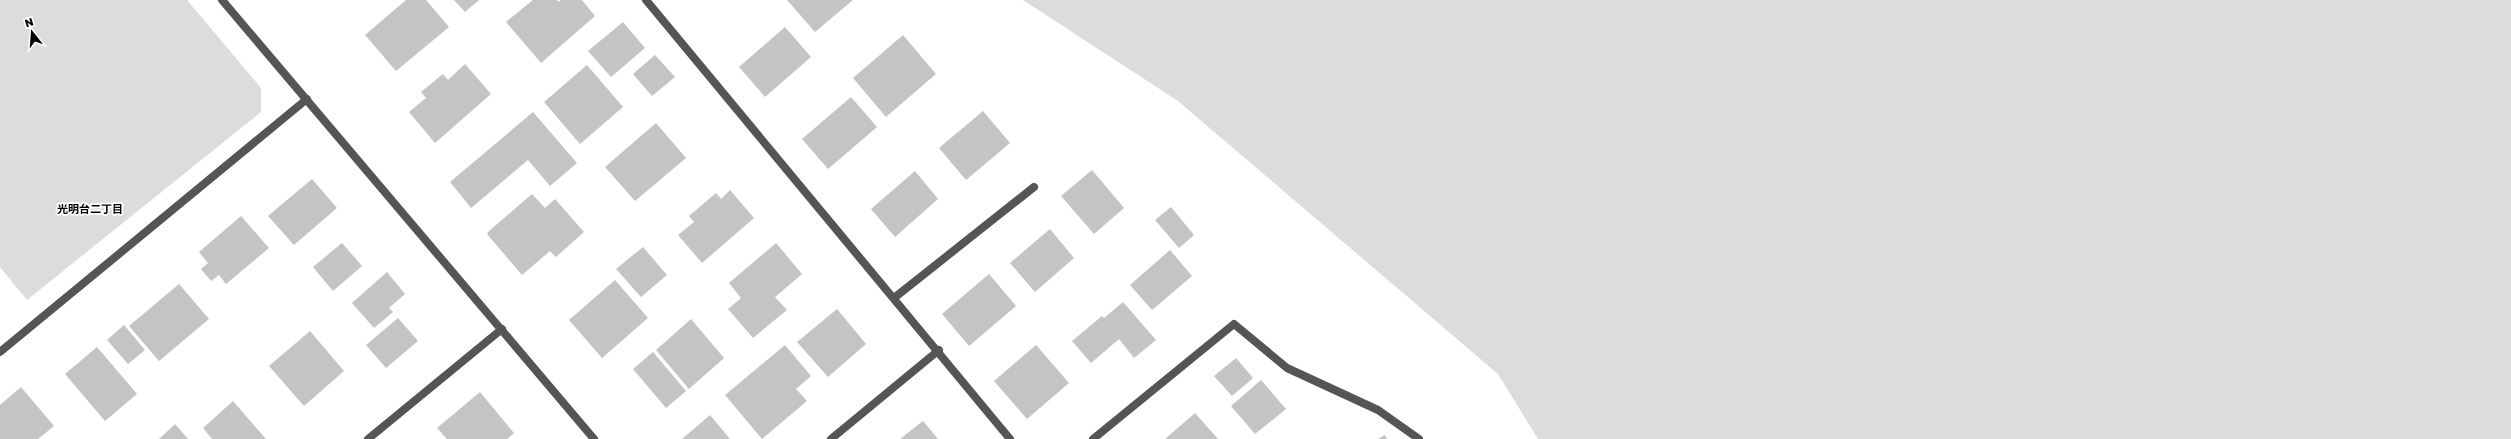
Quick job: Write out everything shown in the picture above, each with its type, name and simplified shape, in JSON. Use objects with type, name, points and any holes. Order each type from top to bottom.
[{"type":"street","points":[[222,0],[594,439]]},
{"type":"street","points":[[646,0],[939,350],[1010,439]]},
{"type":"street","points":[[0,352],[307,99]]},
{"type":"street","points":[[894,298],[1034,187]]},
{"type":"street","points":[[1093,439],[1234,324],[1287,368],[1378,410],[1419,439]]},
{"type":"street","points":[[368,439],[502,329]]},
{"type":"street","points":[[831,439],[939,350]]},
{"type":"shaded area","points":[[0,0],[187,0],[261,88],[261,112],[27,300],[0,267]]},
{"type":"shaded area","points":[[1023,0],[2511,0],[2511,439],[1538,439],[1498,374],[1178,101]]},
{"type":"building","points":[[406,0],[426,0],[449,27],[396,71],[365,35]]},
{"type":"building","points":[[454,0],[479,0],[465,12]]},
{"type":"building","points":[[533,0],[557,0],[558,2],[561,0],[582,0],[595,16],[541,63],[506,22]]},
{"type":"building","points":[[787,0],[853,0],[815,32]]},
{"type":"building","points":[[623,22],[645,48],[611,77],[588,51]]},
{"type":"building","points":[[785,27],[811,57],[765,97],[739,67]]},
{"type":"building","points":[[903,35],[936,74],[886,117],[853,78]]},
{"type":"building","points":[[655,55],[675,77],[652,96],[633,74]]},
{"type":"building","points":[[465,64],[491,94],[435,143],[409,112],[426,98],[421,92],[443,74],[448,80]]},
{"type":"building","points":[[587,65],[623,107],[580,144],[544,102]]},
{"type":"building","points":[[851,97],[877,127],[828,169],[802,139]]},
{"type":"building","points":[[983,111],[1010,143],[966,180],[939,148]]},
{"type":"building","points":[[533,112],[577,163],[550,186],[528,160],[471,208],[450,182]]},
{"type":"building","points":[[656,123],[686,158],[635,201],[605,167]]},
{"type":"building","points":[[1092,170],[1124,208],[1094,234],[1061,196]]},
{"type":"building","points":[[915,171],[938,199],[895,237],[871,209]]},
{"type":"building","points":[[312,179],[337,208],[294,245],[268,216]]},
{"type":"building","points":[[730,190],[754,218],[702,263],[678,235],[694,222],[689,216],[716,193],[721,199]]},
{"type":"building","points":[[532,194],[545,208],[555,199],[584,232],[556,257],[550,251],[522,275],[487,234]]},
{"type":"building","points":[[1171,207],[1194,235],[1179,248],[1155,220]]},
{"type":"building","points":[[241,216],[269,248],[226,284],[219,275],[211,281],[201,269],[208,263],[199,252]]},
{"type":"building","points":[[1050,229],[1074,258],[1035,292],[1010,263]]},
{"type":"building","points":[[342,243],[362,266],[333,291],[313,267]]},
{"type":"building","points":[[776,243],[802,274],[775,297],[787,310],[753,338],[728,309],[741,298],[729,283]]},
{"type":"building","points":[[643,247],[667,275],[641,297],[616,269]]},
{"type":"building","points":[[1170,250],[1192,276],[1152,310],[1130,285]]},
{"type":"building","points":[[387,272],[405,294],[389,308],[393,312],[374,328],[352,303]]},
{"type":"building","points":[[989,274],[1016,306],[969,346],[942,314]]},
{"type":"building","points":[[615,280],[648,318],[602,358],[569,320]]},
{"type":"building","points":[[179,284],[209,319],[159,361],[129,326]]},
{"type":"building","points":[[1123,302],[1156,340],[1134,358],[1119,339],[1091,363],[1072,341],[1102,316],[1104,318]]},
{"type":"building","points":[[837,309],[866,344],[828,377],[797,342]]},
{"type":"building","points":[[398,318],[418,341],[386,368],[366,345]]},
{"type":"building","points":[[691,319],[724,358],[689,389],[656,350]]},
{"type":"building","points":[[124,325],[145,350],[128,364],[107,340]]},
{"type":"building","points":[[310,331],[344,371],[304,406],[269,366]]},
{"type":"building","points":[[785,345],[811,376],[796,389],[807,401],[762,439],[725,395]]},
{"type":"building","points":[[1036,345],[1069,383],[1027,419],[994,381]]},
{"type":"building","points":[[97,347],[137,394],[105,421],[65,374]]},
{"type":"building","points":[[653,352],[686,391],[666,408],[633,369]]},
{"type":"building","points":[[1236,358],[1253,378],[1232,396],[1214,376]]},
{"type":"building","points":[[1261,380],[1286,409],[1255,434],[1231,406]]},
{"type":"building","points":[[21,387],[54,426],[38,439],[0,439],[0,405]]},
{"type":"building","points":[[480,392],[514,433],[507,439],[447,439],[437,428]]},
{"type":"building","points":[[233,401],[266,439],[212,439],[203,428]]},
{"type":"building","points":[[1195,413],[1218,439],[1165,439]]},
{"type":"building","points":[[710,415],[730,439],[682,439]]},
{"type":"building","points":[[923,421],[938,439],[900,439]]},
{"type":"building","points":[[175,424],[188,439],[159,439]]},
{"type":"building","points":[[1385,435],[1387,439],[1378,439]]},
{"type":"district","name":"光明台二丁目","points":[[90,209]]}]
